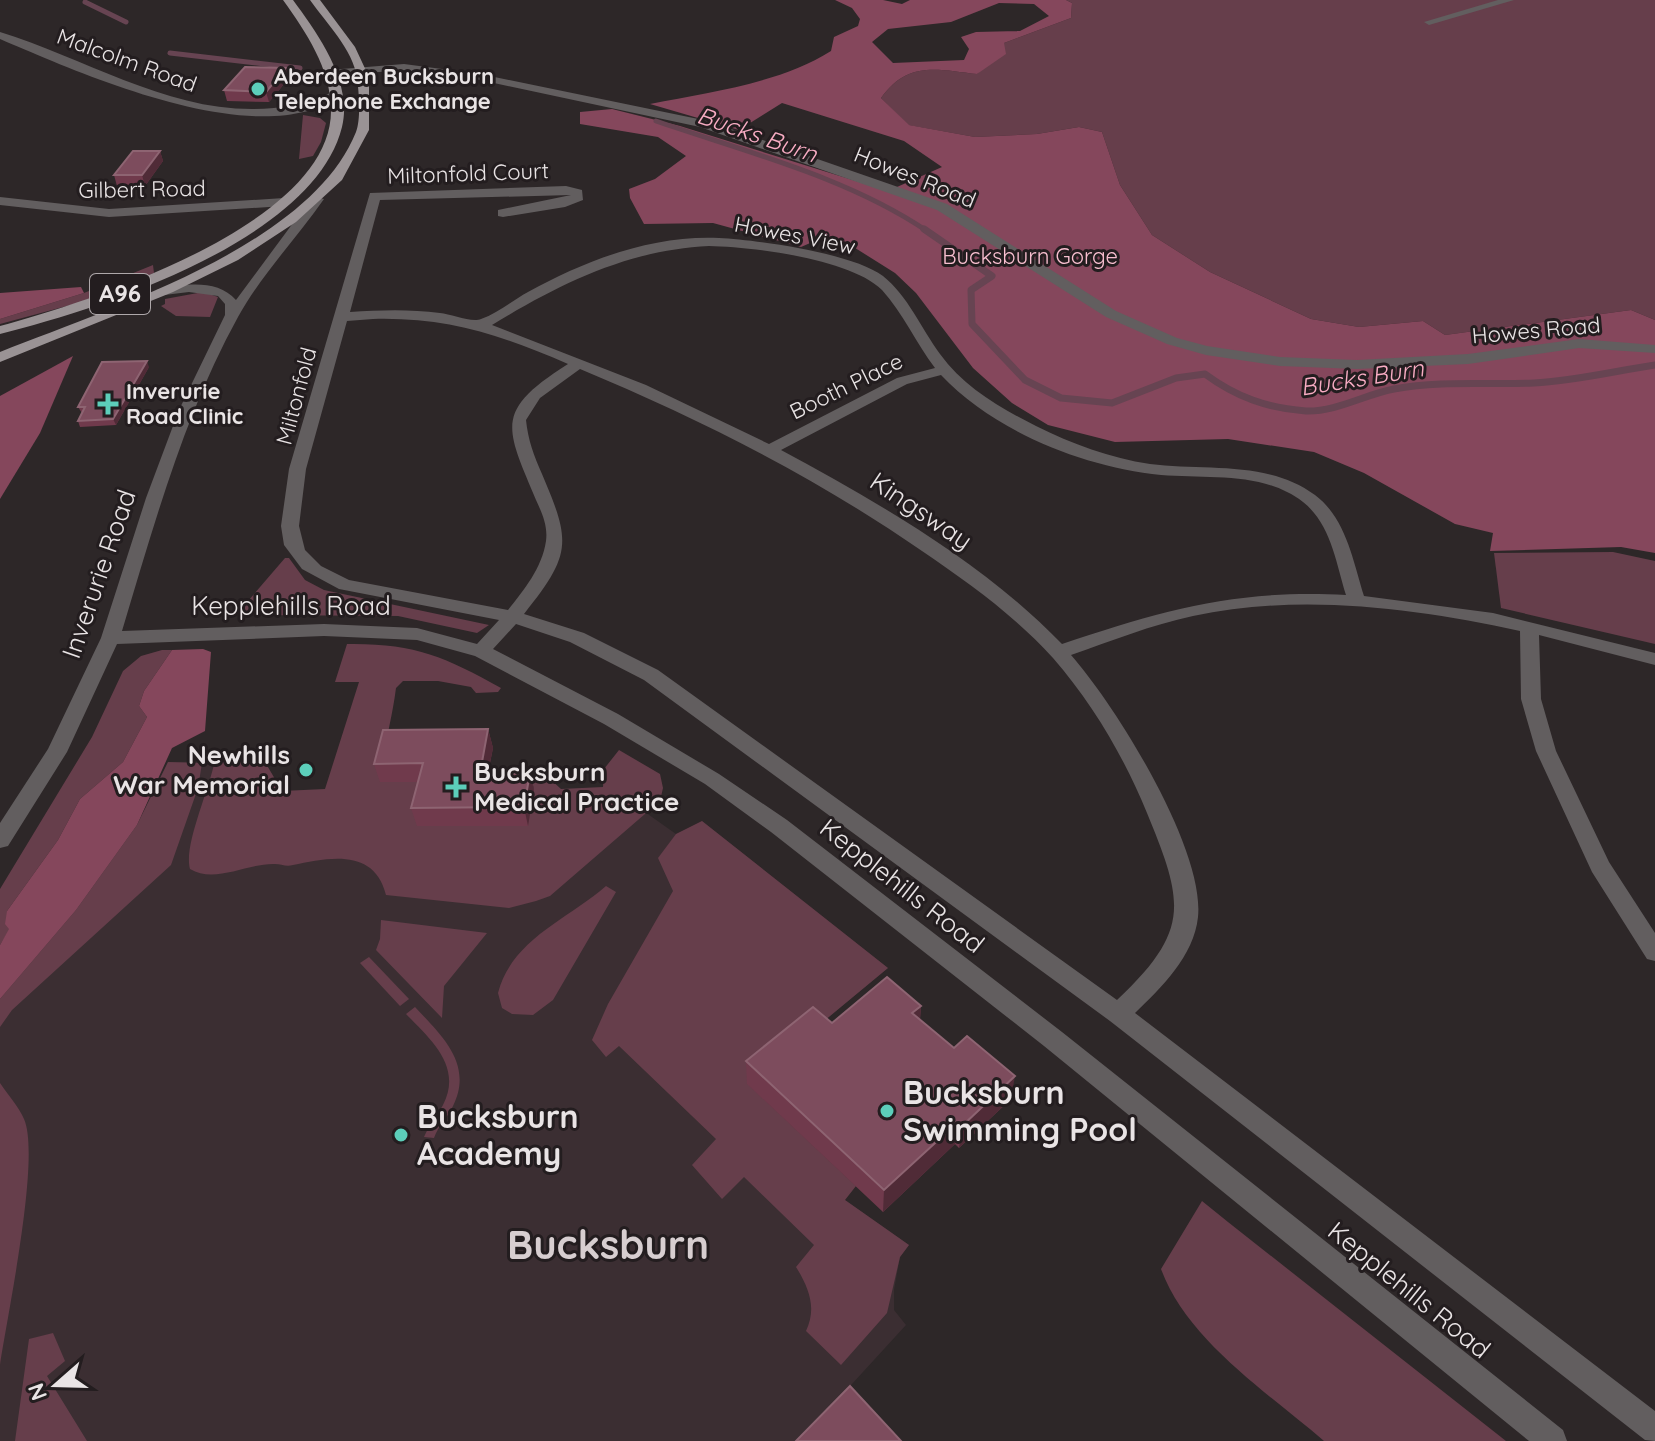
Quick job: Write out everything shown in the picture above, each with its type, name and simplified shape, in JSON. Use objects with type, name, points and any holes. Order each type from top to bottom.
[{"type":"main road","name":"A96","points":[[0,330],[65,313],[132,288],[226,241],[284,202],[314,170],[330,144],[337,124],[335,95],[316,41],[288,0]]},
{"type":"main road","name":"A96","points":[[0,357],[161,293],[247,249],[318,199],[353,152],[361,135],[367,98],[361,70],[315,0]]},
{"type":"main road","name":"A96","points":[[0,368],[118,311]]},
{"type":"street","points":[[1429,22],[1509,0]]},
{"type":"street","name":"Malcolm Road","points":[[0,35],[113,81],[183,105],[214,110],[281,111],[307,108],[335,95]]},
{"type":"street","name":"Howes Road","points":[[329,73],[404,67],[480,77],[704,124],[906,193],[973,223],[1105,312],[1173,342],[1261,361],[1357,363],[1466,359],[1592,343],[1655,349]]},
{"type":"street","name":"Miltonfold Court","points":[[375,196],[566,190],[577,193],[578,197],[565,203],[503,213]]},
{"type":"street","name":"Miltonfold","points":[[345,585],[322,576],[306,563],[293,545],[289,522],[291,496],[375,196]]},
{"type":"street","name":"Inverurie Road","points":[[0,840],[76,718],[110,638],[159,483],[187,410],[232,315],[318,199]]},
{"type":"street","name":"Gilbert Road","points":[[0,201],[109,213],[284,202]]},
{"type":"street","name":"Howes View","points":[[480,326],[542,288],[596,264],[669,246],[724,242],[829,260],[873,276],[887,288],[944,370],[1018,423],[1062,444],[1111,460],[1149,467],[1231,472],[1289,487],[1311,500],[1328,518],[1357,602]]},
{"type":"street","points":[[161,293],[189,288],[222,292],[232,304],[232,315]]},
{"type":"street","name":"Kingsway","points":[[341,317],[416,315],[480,326],[687,408],[771,449],[861,501],[985,586],[1059,652],[1104,708],[1129,747],[1173,846],[1185,890],[1188,913],[1185,935],[1163,969],[1118,1014]]},
{"type":"street","points":[[481,651],[512,617],[550,561],[556,532],[554,520],[519,438],[517,417],[525,402],[579,363]]},
{"type":"street","name":"Booth Place","points":[[771,449],[902,381],[944,370]]},
{"type":"street","name":"Kepplehills Road","points":[[345,585],[512,617],[587,642],[651,675],[1118,1014],[1655,1430]]},
{"type":"street","points":[[1059,652],[1172,616],[1217,606],[1291,601],[1357,602],[1451,612],[1655,659]]},
{"type":"street","points":[[1529,628],[1530,688],[1543,742],[1600,866],[1655,952]]},
{"type":"street","name":"Kepplehills Road","points":[[110,638],[344,629],[417,634],[481,651],[611,719],[712,779],[779,826],[1063,1047],[1552,1441]]},
{"type":"shaded area","points":[[1066,0],[1655,0],[1655,320],[1631,310],[1445,335],[1423,321],[1359,327],[1311,319],[1210,272],[1152,235],[1120,185],[1102,132],[1079,127],[1037,134],[975,137],[908,125],[881,98],[901,78],[923,70],[977,74],[1004,43],[1071,18],[1072,3]]},
{"type":"shaded area","points":[[303,115],[320,118],[326,123],[313,156],[299,159]]},
{"type":"shaded area","points":[[153,265],[154,273],[78,303],[0,324],[0,319],[84,293]]},
{"type":"shaded area","points":[[203,292],[218,297],[210,317],[176,316],[161,306],[165,304],[165,299]]},
{"type":"shaded area","points":[[1613,552],[1655,561],[1655,644],[1501,608],[1494,553]]},
{"type":"shaded area","points":[[285,558],[289,558],[305,580],[324,590],[489,625],[477,633],[398,616],[236,615]]},
{"type":"shaded area","points":[[347,644],[410,649],[462,667],[501,688],[498,692],[476,693],[471,687],[438,681],[403,681],[396,688],[380,782],[428,782],[534,791],[532,779],[549,778],[561,789],[603,787],[604,769],[619,750],[660,774],[663,788],[660,801],[550,896],[509,908],[386,895],[371,869],[348,859],[288,866],[264,865],[220,874],[190,869],[194,830],[216,754],[267,753],[265,762],[282,791],[325,789],[359,682],[335,682]]},
{"type":"shaded area","points":[[172,650],[144,691],[139,706],[147,717],[123,762],[80,799],[58,840],[7,911],[10,929],[0,945],[0,889],[92,737],[123,671],[141,656]]},
{"type":"shaded area","name":"Bucksburn Academy","points":[[262,761],[279,795],[412,852],[540,847],[628,800],[676,834],[702,821],[888,968],[748,1084],[845,1200],[909,1245],[900,1257],[894,1290],[894,1310],[906,1325],[841,1396],[883,1441],[0,1441],[0,999],[137,825],[168,762]]},
{"type":"shaded area","points":[[168,762],[202,763],[198,788],[171,865],[12,1010],[0,1027],[0,999],[76,910],[137,825]]},
{"type":"shaded area","points":[[702,821],[888,968],[748,1084],[856,1186],[845,1200],[909,1245],[900,1257],[887,1313],[841,1365],[806,1331],[811,1314],[810,1298],[796,1267],[814,1245],[744,1177],[722,1199],[692,1165],[716,1139],[619,1046],[606,1057],[592,1040],[608,1004],[673,891],[658,858],[676,834]]},
{"type":"shaded area","points":[[606,886],[616,892],[553,1000],[533,1015],[512,1014],[502,1008],[498,993],[515,958],[543,932]]},
{"type":"shaded area","points":[[381,920],[487,933],[444,986],[442,1018],[376,950]]},
{"type":"shaded area","points":[[369,957],[409,999],[400,1006],[360,963]]},
{"type":"shaded area","points":[[415,1007],[452,1051],[460,1077],[453,1106],[434,1138],[424,1137],[443,1105],[449,1078],[434,1043],[406,1014]]},
{"type":"shaded area","points":[[0,1083],[24,1119],[28,1167],[21,1238],[0,1365]]},
{"type":"shaded area","points":[[1202,1201],[1506,1441],[1324,1441],[1254,1384],[1209,1342],[1173,1295],[1161,1269]]},
{"type":"shaded area","points":[[53,1333],[65,1361],[47,1376],[87,1441],[15,1441],[29,1339]]},
{"type":"green space","name":"Bucksburn Gorge","points":[[835,0],[883,0],[902,4],[910,0],[1066,0],[1072,3],[1071,18],[1004,43],[1006,54],[977,74],[923,70],[901,78],[881,98],[909,125],[975,137],[1037,134],[1079,127],[1102,132],[1120,185],[1152,235],[1210,272],[1311,319],[1359,327],[1423,321],[1445,335],[1631,310],[1655,320],[1655,553],[1621,547],[1490,551],[1493,533],[1455,524],[1364,473],[1314,452],[1228,439],[1115,442],[1048,425],[1012,403],[973,368],[916,293],[895,273],[852,246],[824,237],[801,247],[713,223],[644,224],[630,198],[629,189],[655,179],[686,156],[658,137],[580,124],[580,112],[612,109],[680,126],[888,191],[942,167],[904,141],[782,103],[739,130],[650,104],[789,72],[831,51],[834,37],[858,26],[860,19],[852,8]],"holes":[[[999,3],[1034,4],[1049,16],[1020,31],[976,32],[961,37],[969,49],[964,60],[893,63],[872,42],[888,29],[951,22]]]},
{"type":"green space","points":[[81,287],[84,293],[0,319],[0,293]]},
{"type":"green space","points":[[73,356],[40,433],[0,499],[0,396]]},
{"type":"green space","points":[[203,649],[211,652],[205,731],[172,748],[137,825],[76,910],[0,999],[0,945],[9,929],[5,924],[7,911],[58,840],[80,799],[123,762],[147,717],[139,706],[144,691],[172,650]]},
{"type":"building","points":[[245,67],[286,68],[266,92],[224,90]]},
{"type":"building","points":[[133,151],[160,151],[142,175],[114,175]]},
{"type":"building","name":"Inverurie Road Clinic","points":[[147,361],[113,419],[78,421],[85,407],[78,407],[102,362]]},
{"type":"building","points":[[488,729],[480,773],[530,773],[524,807],[411,808],[423,763],[374,764],[383,730]]},
{"type":"building","name":"Bucksburn Swimming Pool","points":[[887,977],[921,1006],[912,1013],[954,1048],[967,1036],[1015,1076],[962,1126],[958,1122],[884,1190],[746,1061],[813,1007],[832,1023]]},
{"type":"building","points":[[850,1386],[901,1441],[796,1441]]},
{"type":"waterway","name":"Bucks Burn","points":[[85,2],[126,22]]},
{"type":"waterway","name":"Bucks Burn","points":[[170,53],[300,68]]},
{"type":"waterway","name":"Bucks Burn","points":[[656,121],[830,181],[864,195],[926,230]]},
{"type":"waterway","name":"Bucks Burn","points":[[926,230],[992,276],[971,290],[972,324],[1025,380],[1061,398],[1112,403],[1176,378],[1205,374],[1252,400],[1317,411],[1383,391],[1412,386],[1549,382],[1655,365]]},
{"type":"place","name":"Aberdeen Bucksburn Telephone Exchange","points":[[258,89]]},
{"type":"place","name":"Inverurie Road Clinic","points":[[108,404]]},
{"type":"place","name":"Newhills War Memorial","points":[[306,770]]},
{"type":"place","name":"Bucksburn Medical Practice","points":[[456,787]]},
{"type":"place","name":"Bucksburn Swimming Pool","points":[[887,1111]]},
{"type":"place","name":"Bucksburn Academy","points":[[401,1135]]},
{"type":"district","name":"Bucksburn","points":[[608,1245]]}]
